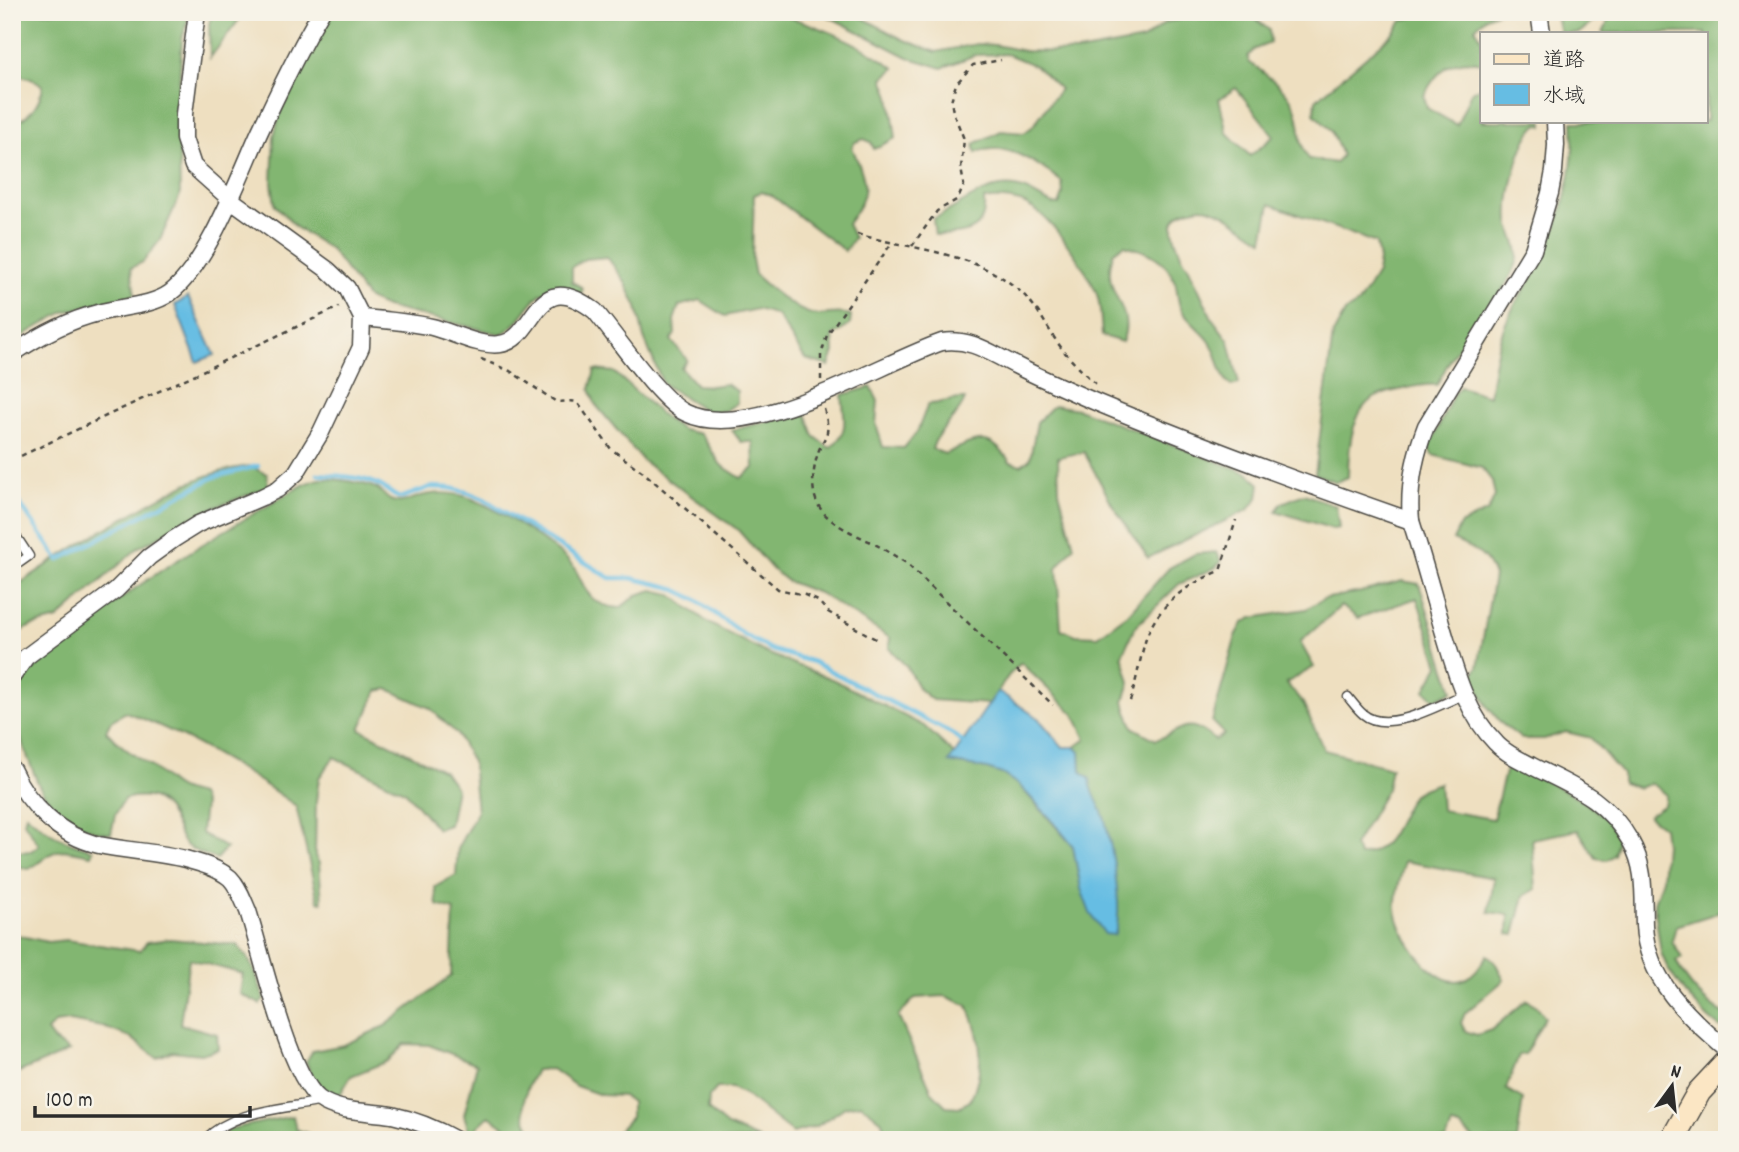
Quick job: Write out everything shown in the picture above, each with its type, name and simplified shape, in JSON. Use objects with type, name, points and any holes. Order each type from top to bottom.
[{"type":"main road","points":[[1672,1140],[1699,1092],[1727,1062]]},
{"type":"street","points":[[12,677],[26,657],[116,590],[149,557],[174,539],[198,524],[278,489],[296,473],[321,432],[361,347],[362,318],[347,288],[328,270],[230,199],[193,166],[186,152],[184,114],[197,12]]},
{"type":"street","points":[[12,354],[38,336],[68,323],[99,312],[154,301],[168,295],[184,280],[230,199],[266,119],[321,12]]},
{"type":"street","points":[[1539,12],[1542,32]]},
{"type":"street","points":[[1555,122],[1554,171],[1533,250],[1426,426],[1416,453],[1411,478],[1411,521],[1463,695],[1496,744],[1519,760],[1578,787],[1597,800],[1623,830],[1632,844],[1644,883],[1644,927],[1653,964],[1661,982],[1703,1030],[1727,1049]]},
{"type":"street","points":[[362,318],[430,327],[499,345],[511,341],[546,300],[556,295],[563,296],[584,303],[594,310],[668,401],[686,413],[711,422],[771,412],[823,394],[942,342],[955,340],[971,343],[1095,402],[1222,453],[1411,521]]},
{"type":"street","points":[[12,769],[20,786],[53,824],[74,835],[98,845],[191,860],[210,866],[229,878],[239,890],[248,911],[296,1064],[303,1080],[322,1101],[361,1113],[389,1115],[419,1122],[456,1140]]},
{"type":"lane","points":[[12,530],[29,556],[12,568]]},
{"type":"lane","points":[[1348,697],[1364,715],[1377,721],[1394,721],[1463,695]]},
{"type":"lane","points":[[204,1140],[244,1115],[322,1101]]},
{"type":"path","points":[[911,246],[937,211],[958,198],[964,186],[961,168],[964,139],[951,101],[956,84],[973,65],[1001,60]]},
{"type":"path","points":[[857,234],[970,263],[1012,285],[1026,297],[1062,349],[1099,387]]},
{"type":"path","points":[[891,244],[827,335],[821,355],[820,376],[829,426],[826,439],[818,450],[812,478],[814,496],[822,513],[839,527],[877,545],[906,563],[1053,705]]},
{"type":"path","points":[[12,460],[355,300]]},
{"type":"path","points":[[476,356],[510,372],[555,401],[577,402],[611,449],[643,472],[778,589],[818,601],[828,612],[879,641]]},
{"type":"path","points":[[1130,701],[1148,633],[1169,603],[1186,587],[1220,571],[1236,520]]},
{"type":"green space","points":[[12,12],[190,12],[182,39],[178,103],[180,195],[160,240],[143,262],[131,268],[135,295],[64,312],[12,342],[12,124],[33,110],[43,86],[31,78],[12,75]]},
{"type":"green space","points":[[212,12],[245,12],[210,58],[209,24]]},
{"type":"green space","points":[[334,12],[771,12],[836,34],[895,68],[883,78],[890,96],[896,138],[874,149],[871,142],[864,139],[855,142],[852,147],[864,179],[864,195],[847,224],[854,238],[845,251],[771,195],[761,192],[754,195],[752,259],[755,275],[802,310],[817,315],[851,315],[850,325],[833,336],[834,352],[829,366],[805,359],[777,315],[757,309],[725,316],[700,300],[679,306],[674,320],[675,334],[671,340],[687,360],[681,368],[696,385],[726,384],[737,391],[737,403],[725,411],[708,412],[663,384],[644,338],[637,307],[624,280],[607,257],[585,259],[572,267],[572,282],[583,288],[581,294],[557,288],[546,291],[532,302],[508,330],[500,334],[386,307],[368,299],[330,249],[297,228],[275,205],[272,183],[274,136],[280,112],[321,28]]},
{"type":"green space","points":[[820,12],[852,12],[902,39],[936,52],[977,44],[1025,51],[1077,52],[1143,40],[1166,22],[1194,17],[1223,19],[1241,14],[1252,16],[1269,30],[1270,43],[1255,49],[1248,56],[1249,62],[1272,79],[1291,100],[1309,159],[1336,163],[1342,155],[1331,130],[1314,114],[1316,100],[1390,36],[1402,21],[1425,12],[1498,12],[1486,17],[1475,28],[1480,36],[1480,63],[1462,62],[1446,68],[1434,79],[1424,96],[1427,108],[1457,125],[1471,92],[1480,88],[1480,122],[1543,122],[1543,126],[1538,124],[1525,142],[1512,184],[1509,221],[1518,253],[1515,268],[1500,293],[1455,352],[1437,385],[1388,392],[1372,399],[1365,406],[1359,414],[1352,435],[1348,477],[1336,482],[1315,474],[1333,334],[1345,312],[1358,304],[1377,273],[1379,260],[1376,243],[1270,204],[1263,240],[1218,211],[1201,207],[1190,209],[1175,219],[1174,234],[1182,257],[1212,318],[1229,341],[1239,384],[1231,386],[1227,381],[1210,342],[1181,309],[1171,273],[1161,261],[1140,250],[1124,245],[1113,253],[1110,280],[1123,313],[1125,331],[1122,342],[1102,336],[1098,298],[1088,277],[1052,226],[1029,206],[1011,200],[984,200],[984,212],[977,226],[963,233],[935,235],[933,219],[985,191],[1019,188],[1059,205],[1063,194],[1062,182],[1032,161],[998,149],[976,153],[974,144],[1001,131],[1024,133],[1032,127],[1060,89],[1036,66],[1007,54],[975,55],[942,68],[910,58]],"holes":[[[1236,88],[1274,136],[1250,156],[1227,133],[1219,99]]]},
{"type":"green space","points":[[1555,12],[1727,12],[1727,910],[1676,926],[1672,941],[1682,958],[1676,961],[1685,977],[1704,999],[1727,1016],[1727,1028],[1719,1027],[1708,1018],[1684,992],[1661,953],[1654,903],[1662,879],[1665,844],[1663,827],[1648,816],[1664,805],[1666,795],[1651,783],[1639,788],[1622,783],[1622,774],[1591,738],[1566,732],[1544,739],[1522,739],[1502,724],[1487,706],[1472,676],[1478,667],[1494,576],[1483,557],[1453,540],[1460,525],[1488,511],[1495,496],[1492,481],[1482,468],[1432,455],[1429,448],[1454,393],[1460,387],[1489,396],[1495,359],[1509,315],[1541,262],[1561,211],[1570,175],[1573,122],[1708,122],[1708,32],[1603,32],[1608,22],[1600,16],[1580,32],[1560,32]]},
{"type":"green space","points":[[595,370],[614,372],[666,419],[683,430],[701,434],[721,465],[741,478],[754,468],[753,442],[741,442],[732,430],[805,410],[814,436],[830,448],[843,430],[842,395],[871,387],[878,401],[876,424],[883,447],[904,448],[917,432],[928,404],[965,399],[932,449],[945,454],[973,442],[988,442],[995,445],[1010,462],[1021,465],[1030,459],[1037,422],[1054,405],[1078,409],[1248,473],[1260,484],[1258,498],[1248,510],[1148,558],[1112,504],[1084,452],[1058,457],[1059,491],[1074,546],[1057,568],[1061,629],[1076,635],[1098,636],[1128,614],[1169,568],[1195,554],[1217,552],[1221,562],[1215,568],[1179,584],[1135,627],[1122,655],[1130,682],[1124,701],[1127,712],[1134,728],[1156,740],[1186,727],[1198,728],[1215,740],[1224,734],[1212,722],[1236,636],[1243,623],[1252,618],[1306,609],[1323,599],[1402,581],[1419,584],[1453,691],[1435,700],[1425,690],[1439,665],[1417,598],[1358,618],[1341,606],[1300,642],[1314,667],[1286,683],[1303,703],[1324,750],[1391,768],[1387,789],[1354,846],[1359,856],[1371,853],[1387,841],[1415,793],[1439,783],[1441,810],[1493,819],[1505,772],[1510,764],[1588,804],[1612,827],[1617,839],[1614,855],[1607,860],[1596,858],[1578,830],[1532,839],[1536,889],[1524,896],[1514,935],[1508,934],[1509,915],[1489,912],[1494,878],[1404,861],[1396,909],[1403,932],[1420,958],[1442,977],[1454,981],[1465,979],[1472,974],[1487,955],[1495,962],[1504,980],[1465,1013],[1461,1023],[1465,1031],[1477,1035],[1491,1030],[1527,1000],[1537,1006],[1545,1017],[1525,1054],[1519,1055],[1506,1089],[1523,1099],[1517,1140],[1475,1140],[1460,1127],[1452,1125],[1446,1140],[886,1140],[882,1121],[861,1104],[845,1107],[817,1126],[793,1133],[744,1094],[732,1088],[717,1088],[709,1097],[708,1110],[727,1126],[760,1140],[610,1140],[631,1117],[631,1102],[623,1096],[601,1095],[576,1086],[552,1069],[536,1070],[527,1089],[525,1115],[540,1140],[525,1140],[489,1116],[470,1134],[464,1115],[477,1064],[429,1045],[404,1044],[388,1061],[351,1076],[339,1096],[331,1096],[314,1083],[306,1061],[313,1051],[344,1045],[385,1026],[451,976],[454,910],[437,905],[435,887],[456,875],[458,847],[477,812],[472,762],[457,734],[430,708],[388,689],[377,691],[360,729],[444,771],[456,788],[449,825],[437,829],[406,792],[334,757],[319,778],[316,801],[315,856],[319,863],[322,902],[318,901],[296,806],[256,779],[193,742],[126,712],[111,721],[106,731],[176,787],[200,795],[204,805],[201,833],[226,848],[216,859],[189,847],[181,839],[167,809],[156,800],[142,796],[124,799],[115,815],[111,834],[100,833],[68,817],[42,791],[19,734],[15,709],[21,685],[30,674],[87,624],[215,536],[315,480],[334,479],[366,485],[378,489],[395,502],[437,494],[455,494],[472,499],[519,524],[562,555],[596,601],[620,608],[637,595],[653,590],[670,594],[710,624],[764,652],[834,680],[924,726],[954,754],[949,762],[987,769],[1002,774],[1019,785],[1073,846],[1081,889],[1104,818],[1090,790],[1090,779],[1081,771],[1080,752],[1075,747],[1086,739],[1074,714],[1021,663],[989,704],[932,700],[919,689],[907,667],[889,648],[890,638],[821,594],[787,581],[773,570],[738,530],[643,461],[595,404],[590,389]],"holes":[[[945,996],[967,1005],[979,1041],[978,1077],[970,1101],[959,1107],[946,1106],[932,1092],[898,1016],[915,998]]]},
{"type":"green space","points":[[249,466],[267,474],[268,487],[211,509],[139,547],[58,619],[31,626],[12,636],[12,589],[82,543],[170,492],[215,473]]},
{"type":"green space","points":[[1304,494],[1336,506],[1339,528],[1333,529],[1276,511],[1282,503]]},
{"type":"green space","points":[[26,814],[57,837],[93,850],[91,855],[62,850],[52,853],[29,869],[12,865],[12,844],[20,852],[31,851],[39,845],[24,822]]},
{"type":"green space","points":[[12,934],[48,942],[66,940],[140,951],[147,942],[170,939],[237,945],[251,963],[264,999],[260,1004],[240,994],[243,974],[189,959],[180,1024],[217,1034],[218,1049],[201,1054],[172,1051],[157,1058],[130,1037],[103,1027],[69,1021],[55,1023],[47,1031],[54,1041],[69,1051],[12,1075]]},
{"type":"green space","points":[[293,1116],[296,1129],[324,1140],[219,1140],[230,1129]]},
{"type":"water","points":[[188,297],[215,355],[197,362],[175,305]]},
{"type":"water","points":[[998,691],[1038,718],[1063,747],[1075,747],[1080,752],[1081,771],[1090,779],[1105,820],[1110,845],[1118,896],[1114,935],[1105,934],[1090,913],[1081,889],[1073,846],[1019,785],[1002,774],[987,769],[949,762]]},
{"type":"waterway","points":[[12,493],[59,560],[214,477],[258,466]]},
{"type":"waterway","points":[[318,474],[366,480],[400,498],[431,487],[450,488],[484,499],[610,578],[631,578],[670,587],[695,599],[744,635],[772,650],[813,662],[953,734],[962,742]]}]
